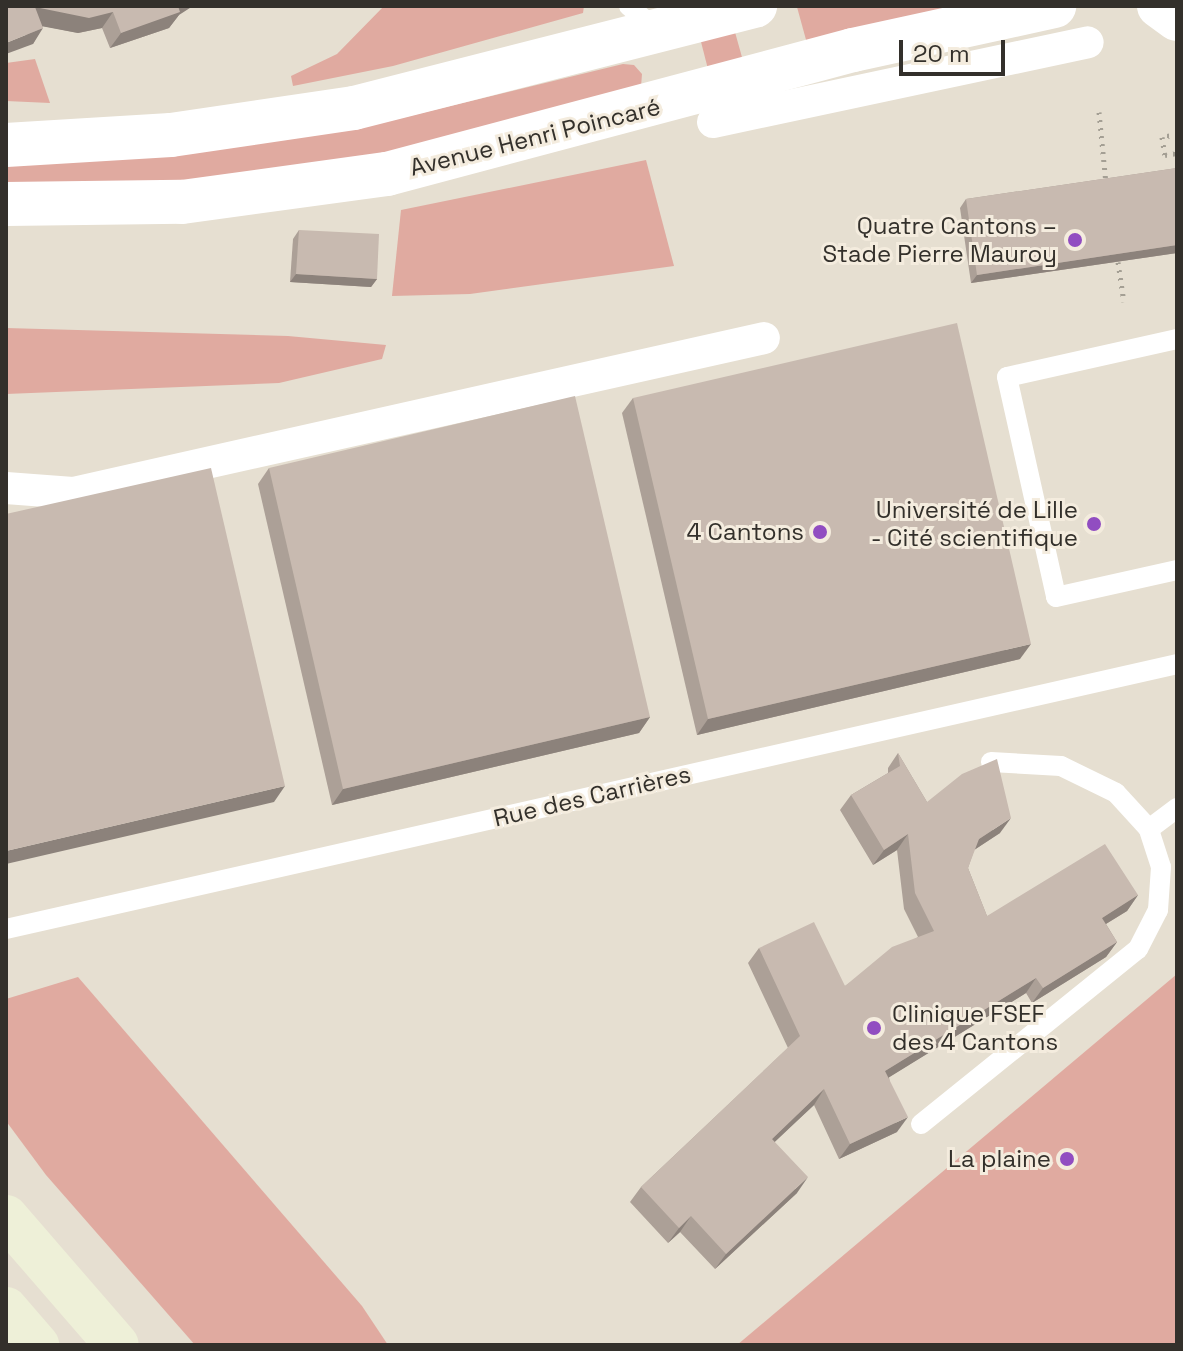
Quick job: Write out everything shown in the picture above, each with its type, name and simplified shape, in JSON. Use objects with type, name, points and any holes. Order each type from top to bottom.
[{"type":"main road","points":[[6,1217],[117,1345]]},
{"type":"main road","points":[[6,1309],[37,1345]]},
{"type":"street","points":[[6,145],[171,135],[314,115],[643,19],[755,6]]},
{"type":"street","name":"Avenue Henri Poincaré","points":[[6,204],[182,202],[371,177],[853,50],[1054,6]]},
{"type":"street","points":[[713,122],[1088,42]]},
{"type":"street","points":[[6,488],[73,493],[764,338]]},
{"type":"lane","points":[[1177,339],[1007,377],[1056,597],[1177,570]]},
{"type":"lane","name":"Rue des Carrières","points":[[6,929],[1177,664]]},
{"type":"lane","points":[[921,1124],[1138,949],[1158,910],[1161,867],[1149,829],[1116,793],[1061,766],[991,762]]},
{"type":"lane","points":[[1149,829],[1177,808]]},
{"type":"path","points":[[1099,112],[1106,186]]},
{"type":"path","points":[[1177,134],[1162,137],[1165,155],[1177,153]]},
{"type":"path","points":[[1118,262],[1124,302]]},
{"type":"shaded area","points":[[384,6],[584,6],[583,13],[393,66],[293,86],[291,76],[337,54]]},
{"type":"shaded area","points":[[990,6],[808,47],[797,7]]},
{"type":"shaded area","points":[[733,25],[745,68],[710,77],[699,34]]},
{"type":"shaded area","points":[[35,59],[50,103],[6,101],[6,63]]},
{"type":"shaded area","points":[[623,64],[634,65],[642,74],[641,87],[370,161],[152,188],[6,187],[6,163],[360,128]]},
{"type":"shaded area","points":[[646,160],[674,266],[470,294],[392,296],[401,210]]},
{"type":"shaded area","points":[[6,328],[288,336],[386,345],[382,359],[279,383],[6,394]]},
{"type":"shaded area","name":"La plaine","points":[[1177,974],[1177,1345],[737,1345]]},
{"type":"shaded area","points":[[78,977],[362,1306],[388,1345],[195,1345],[46,1175],[6,1121],[6,999]]},
{"type":"building","points":[[6,6],[178,6],[180,12],[121,33],[113,12],[89,18],[35,7],[43,28],[6,43]]},
{"type":"building","name":"Quatre Cantons – Stade Pierre Mauroy","points":[[1177,168],[1177,245],[977,275],[966,199]]},
{"type":"building","points":[[299,230],[379,234],[377,279],[296,274]]},
{"type":"building","name":"4 Cantons","points":[[957,323],[1031,644],[708,719],[633,398]]},
{"type":"building","points":[[575,396],[650,717],[343,789],[269,468]]},
{"type":"building","points":[[211,468],[285,786],[6,851],[6,514]]},
{"type":"building","name":"Clinique FSEF des 4 Cantons","points":[[898,753],[927,802],[962,774],[997,759],[1011,818],[979,839],[968,868],[987,916],[1105,844],[1138,895],[1102,918],[1117,942],[1043,988],[1036,978],[885,1071],[908,1117],[850,1144],[824,1089],[772,1139],[808,1177],[726,1254],[691,1216],[679,1228],[641,1187],[800,1036],[759,948],[814,922],[845,986],[892,947],[934,931],[915,893],[908,834],[884,850],[851,795],[900,766]]},
{"type":"place","name":"Quatre Cantons – Stade Pierre Mauroy","points":[[1075,240]]},
{"type":"place","name":"Université de Lille ‐ Cité scientifique","points":[[1094,524]]},
{"type":"place","name":"4 Cantons","points":[[820,532]]},
{"type":"place","name":"Clinique FSEF des 4 Cantons","points":[[874,1028]]},
{"type":"place","name":"La plaine","points":[[1067,1159]]}]
